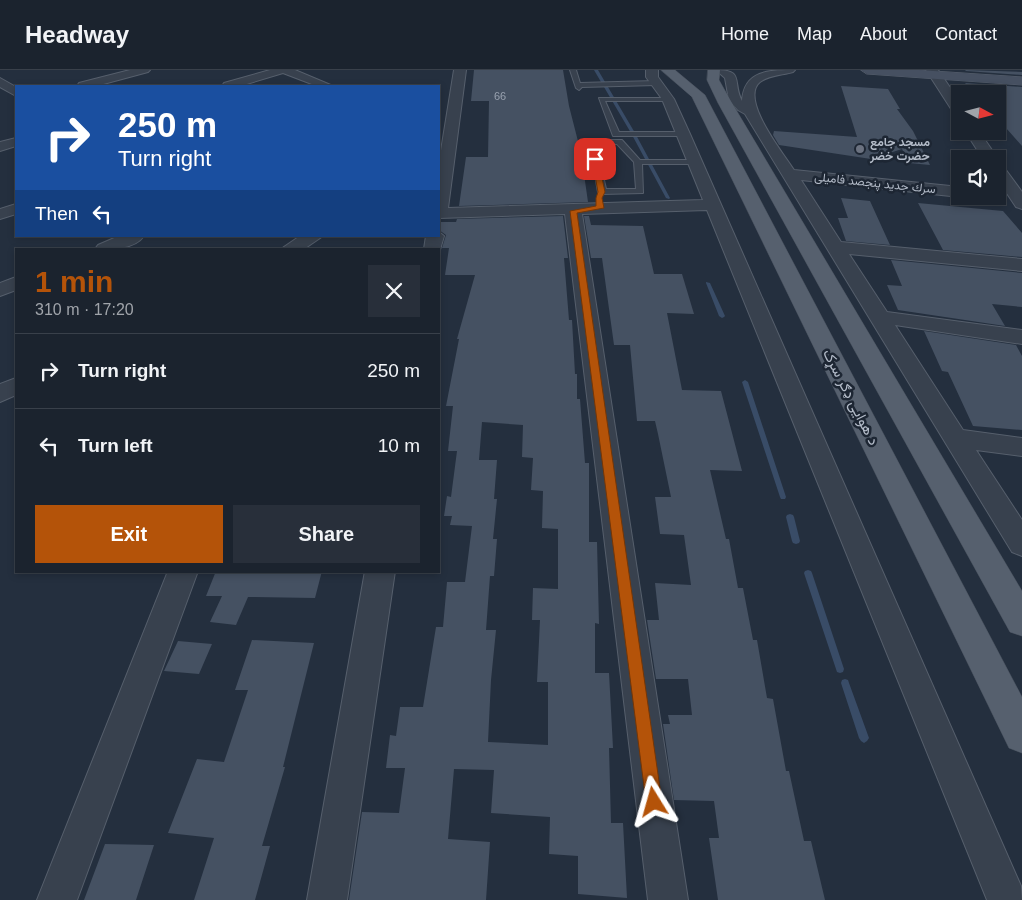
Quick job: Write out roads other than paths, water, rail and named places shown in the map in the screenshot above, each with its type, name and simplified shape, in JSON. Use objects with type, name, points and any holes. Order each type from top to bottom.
[{"type":"main road","points":[[672,76],[704,70]]},
{"type":"main road","points":[[714,70],[713,80],[720,94],[1022,621]]},
{"type":"main road","points":[[868,70],[934,72],[1022,81]]},
{"type":"main road","name":"د هوایی ډګر سړک","points":[[672,76],[698,95],[1022,735]]},
{"type":"street","points":[[87,85],[144,70]]},
{"type":"street","points":[[231,85],[283,70],[324,85]]},
{"type":"street","points":[[440,205],[460,70]]},
{"type":"street","points":[[722,70],[731,77],[732,96],[737,104],[750,112]]},
{"type":"street","points":[[789,70],[764,75],[753,81],[747,94],[750,112],[1022,544]]},
{"type":"street","points":[[934,72],[951,98]]},
{"type":"street","points":[[2,76],[14,96]]},
{"type":"street","points":[[672,76],[683,134],[1007,900]]},
{"type":"street","points":[[440,116],[453,111]]},
{"type":"street","points":[[0,147],[15,142]]},
{"type":"street","name":"سرك جدید پنجصد فامیلی","points":[[789,174],[951,191]]},
{"type":"street","points":[[1006,180],[1020,200]]},
{"type":"street","points":[[1006,197],[1020,200]]},
{"type":"street","points":[[594,202],[668,900]]},
{"type":"street","points":[[440,212],[594,202],[657,206],[713,206]]},
{"type":"street","points":[[0,214],[15,208]]},
{"type":"street","points":[[106,248],[133,237]]},
{"type":"street","points":[[292,248],[312,237]]},
{"type":"street","points":[[835,246],[1022,265]]},
{"type":"street","points":[[0,290],[15,284]]},
{"type":"street","points":[[879,317],[1022,337]]},
{"type":"street","points":[[0,394],[15,386]]},
{"type":"street","points":[[956,438],[1022,447]]},
{"type":"street","points":[[57,900],[182,573]]},
{"type":"street","points":[[327,900],[380,573]]},
{"type":"lane","points":[[573,70],[579,87],[615,85],[672,76]]},
{"type":"lane","points":[[672,76],[620,99],[602,99],[616,134],[683,134]]},
{"type":"lane","points":[[592,142],[619,142],[638,162],[640,191],[594,202],[592,142]]},
{"type":"lane","points":[[638,162],[695,162]]},
{"type":"waterway","points":[[596,70],[668,198]]},
{"type":"waterway","points":[[708,283],[722,316]]},
{"type":"waterway","points":[[745,382],[783,497]]},
{"type":"waterway","points":[[790,517],[796,541]]},
{"type":"waterway","points":[[808,573],[840,669]]},
{"type":"waterway","points":[[845,683],[864,738]]},
{"type":"place","name":"مسجد جامع حضرت خضر","points":[[860,149]]}]
